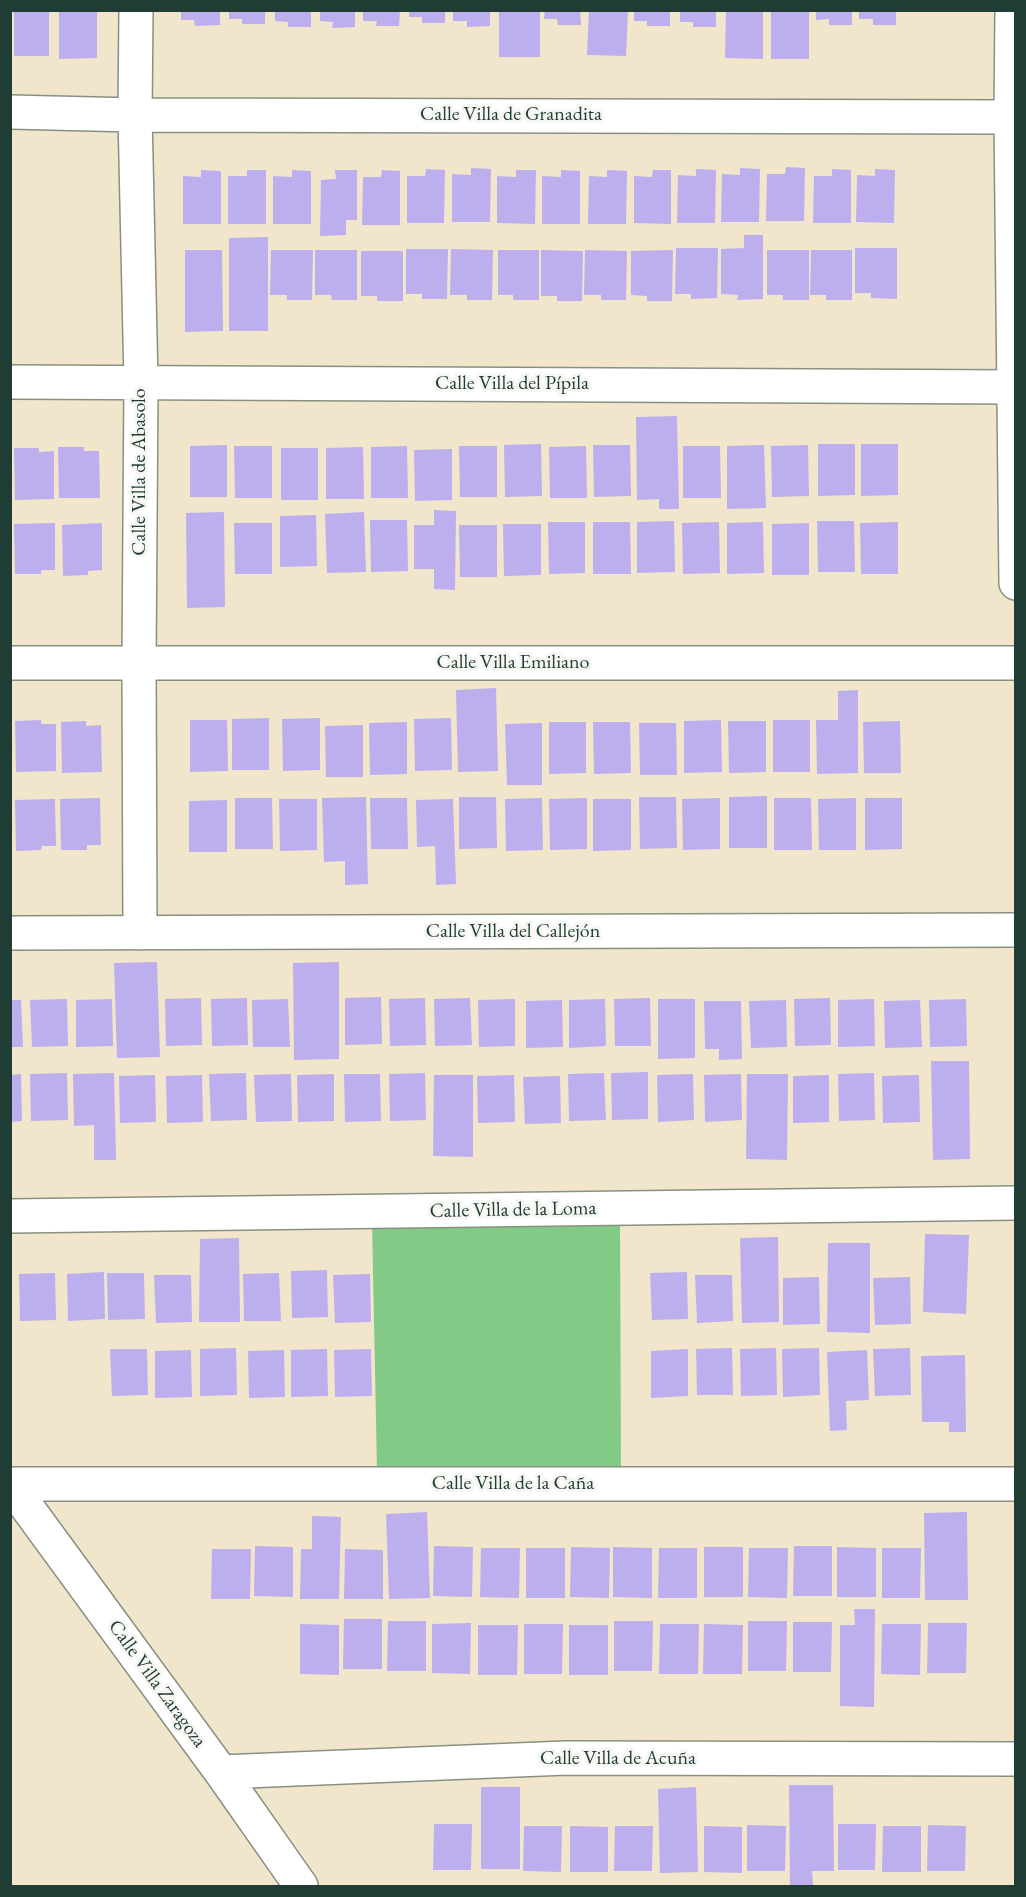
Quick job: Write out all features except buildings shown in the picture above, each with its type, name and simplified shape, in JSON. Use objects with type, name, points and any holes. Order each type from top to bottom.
[{"type":"street","name":"Calle Villa de Abasolo","points":[[136,10],[135,115],[141,382],[140,933]]},
{"type":"street","points":[[1012,10],[1016,583]]},
{"type":"street","name":"Calle Villa de Granadita","points":[[10,112],[135,115],[1011,117]]},
{"type":"street","name":"Calle Villa del Pípila","points":[[10,382],[1013,387]]},
{"type":"street","name":"Calle Villa Emiliano","points":[[10,663],[1016,663]]},
{"type":"street","name":"Calle Villa del Callejón","points":[[10,933],[1016,930]]},
{"type":"street","name":"Calle Villa de la Loma","points":[[10,1216],[1016,1203]]},
{"type":"street","name":"Calle Villa de la Caña","points":[[10,1484],[1016,1484]]},
{"type":"street","name":"Calle Villa Zaragoza","points":[[10,1484],[221,1772],[301,1887]]},
{"type":"street","name":"Calle Villa de Acuña","points":[[221,1772],[566,1758],[1016,1759]]},
{"type":"green space","points":[[620,1217],[621,1472],[377,1471],[372,1220]]}]
